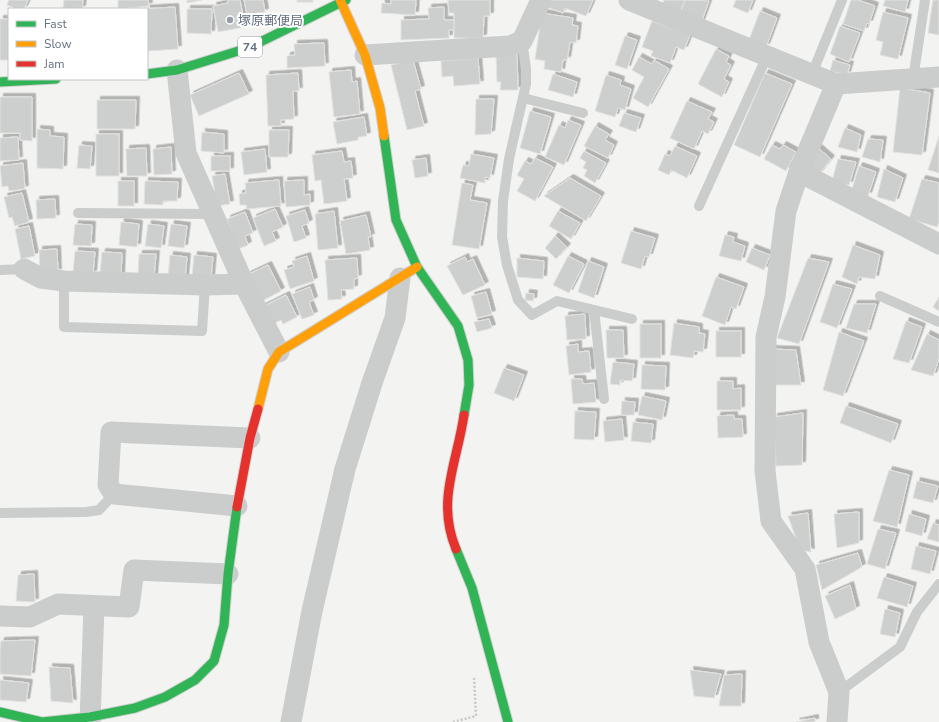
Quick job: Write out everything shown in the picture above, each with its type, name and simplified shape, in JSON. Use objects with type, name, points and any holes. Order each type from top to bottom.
[{"type":"street","points":[[366,55],[510,46],[522,41],[541,0]]},
{"type":"street","points":[[629,0],[836,84],[939,77]]},
{"type":"street","points":[[342,1],[366,55],[380,108],[396,220],[418,267],[458,326],[468,360],[469,385],[462,429],[451,474],[447,503],[448,523],[452,539],[472,588],[508,722]]},
{"type":"street","name":"74","points":[[148,74],[177,70],[248,48],[342,1]]},
{"type":"street","points":[[177,70],[186,153],[244,284],[279,352]]},
{"type":"street","points":[[0,82],[37,80]]},
{"type":"street","points":[[836,84],[799,172],[786,211],[775,297],[766,336],[765,471],[771,521],[804,569],[819,642],[838,692],[837,722]]},
{"type":"street","points":[[799,172],[939,244]]},
{"type":"street","points":[[0,712],[42,722],[90,719],[135,708],[165,697],[195,680],[214,661],[224,625],[228,574],[237,506],[250,438],[268,369],[279,352],[418,267]]},
{"type":"street","points":[[24,269],[41,278],[64,281],[205,285],[244,284]]},
{"type":"street","points":[[290,722],[312,611],[345,469],[372,383],[395,318],[400,278]]},
{"type":"street","points":[[237,506],[114,494],[108,485],[112,432],[250,438]]},
{"type":"street","points":[[0,616],[30,617],[58,604],[129,607],[134,570],[228,574]]},
{"type":"street","points":[[90,719],[94,606]]},
{"type":"lane","points":[[812,74],[842,0]]},
{"type":"lane","points":[[913,79],[925,0]]},
{"type":"lane","points":[[522,41],[526,69],[526,84],[509,159],[503,201],[502,236],[507,265],[518,300],[532,315],[557,301],[632,318]]},
{"type":"lane","points":[[699,206],[767,56]]},
{"type":"lane","points":[[523,98],[583,112]]},
{"type":"lane","points":[[78,213],[214,214]]},
{"type":"lane","points":[[0,270],[24,269]]},
{"type":"lane","points":[[64,281],[64,327],[164,330],[202,331],[205,285]]},
{"type":"lane","points":[[880,296],[939,322]]},
{"type":"lane","points":[[594,310],[604,399]]},
{"type":"lane","points":[[0,513],[86,512],[99,510],[114,494]]},
{"type":"lane","points":[[838,692],[900,647],[917,612],[939,584]]},
{"type":"path","points":[[452,722],[476,716],[473,672]]},
{"type":"building","points":[[9,0],[28,0],[24,8],[14,8],[7,5]]},
{"type":"building","points":[[64,0],[83,0],[82,8],[63,8]]},
{"type":"building","points":[[118,0],[148,0],[149,6],[128,8],[118,8]]},
{"type":"building","points":[[187,0],[202,0],[187,3]]},
{"type":"building","points":[[228,0],[240,0],[245,27],[218,32],[213,6],[228,3]]},
{"type":"building","points":[[244,0],[263,0],[265,12],[247,15]]},
{"type":"building","points":[[297,0],[313,0],[313,2],[297,2]]},
{"type":"building","points":[[391,0],[416,0],[415,15],[381,13],[382,3],[391,4]]},
{"type":"building","points":[[448,0],[490,0],[490,16],[484,16],[483,38],[454,38],[454,13],[449,13]]},
{"type":"building","points":[[550,0],[593,0],[586,16],[565,8],[563,13],[547,7]]},
{"type":"building","points":[[664,0],[685,0],[681,12],[662,6]]},
{"type":"building","points":[[685,0],[709,1],[701,23],[679,16]]},
{"type":"building","points":[[736,0],[753,0],[748,13],[733,7]]},
{"type":"building","points":[[851,0],[858,0],[875,6],[869,24],[867,23],[864,31],[843,24]]},
{"type":"building","points":[[885,0],[908,0],[905,12],[883,6]]},
{"type":"building","points":[[933,0],[939,0],[939,35],[928,33]]},
{"type":"building","points":[[175,7],[178,49],[148,51],[148,9]]},
{"type":"building","points":[[444,7],[444,20],[454,20],[454,30],[449,30],[449,38],[401,40],[401,20],[429,19],[428,8]]},
{"type":"building","points":[[187,9],[212,9],[211,34],[187,33]]},
{"type":"building","points":[[760,11],[777,18],[766,47],[749,40]]},
{"type":"building","points":[[883,12],[908,18],[898,59],[880,55],[883,42],[876,40]]},
{"type":"building","points":[[542,13],[573,18],[572,25],[578,26],[576,43],[570,42],[567,60],[563,60],[561,72],[544,69],[545,61],[535,59]]},
{"type":"building","points":[[0,19],[8,19],[8,60],[0,60]]},
{"type":"building","points":[[652,21],[690,35],[684,50],[676,47],[670,63],[651,56],[653,51],[642,47]]},
{"type":"building","points":[[840,26],[860,33],[849,62],[830,54]]},
{"type":"building","points":[[625,36],[637,40],[627,69],[615,65]]},
{"type":"building","points":[[324,43],[325,66],[287,68],[287,56],[295,55],[294,44]]},
{"type":"building","points":[[716,49],[729,56],[726,62],[731,65],[724,79],[729,82],[722,97],[698,84]]},
{"type":"building","points":[[517,54],[518,90],[500,90],[501,82],[497,82],[496,55]]},
{"type":"building","points":[[639,57],[652,64],[654,60],[669,69],[648,107],[633,98],[644,77],[632,70]]},
{"type":"building","points":[[478,58],[480,84],[454,86],[453,76],[442,77],[441,61]]},
{"type":"building","points":[[413,60],[421,89],[415,91],[424,126],[407,130],[391,65]]},
{"type":"building","points":[[833,60],[850,65],[847,75],[830,71]]},
{"type":"building","points":[[351,70],[352,82],[357,81],[360,114],[334,117],[329,72]]},
{"type":"building","points":[[239,73],[249,94],[199,116],[190,95]]},
{"type":"building","points":[[298,73],[299,91],[293,91],[294,119],[281,120],[281,126],[268,126],[266,75]]},
{"type":"building","points":[[765,73],[792,84],[760,157],[734,145]]},
{"type":"building","points":[[553,74],[577,82],[573,97],[548,90]]},
{"type":"building","points":[[606,75],[621,80],[620,85],[631,89],[625,110],[618,108],[615,117],[595,111]]},
{"type":"building","points":[[900,88],[930,93],[922,155],[893,152]]},
{"type":"building","points":[[0,97],[32,97],[32,141],[20,140],[20,133],[0,133]]},
{"type":"building","points":[[476,99],[494,99],[491,134],[475,135]]},
{"type":"building","points":[[97,100],[136,100],[135,129],[97,129]]},
{"type":"building","points":[[687,101],[712,112],[708,119],[714,122],[708,134],[702,131],[694,149],[670,138]]},
{"type":"building","points":[[530,111],[551,117],[540,154],[520,148]]},
{"type":"building","points":[[624,113],[641,118],[636,132],[619,126]]},
{"type":"building","points":[[364,117],[367,136],[358,137],[358,140],[337,144],[333,122]]},
{"type":"building","points":[[568,120],[581,125],[564,165],[545,157],[559,125],[565,128]]},
{"type":"building","points":[[595,126],[609,134],[605,140],[614,145],[608,158],[584,146]]},
{"type":"building","points":[[845,128],[861,135],[857,152],[838,147]]},
{"type":"building","points":[[37,129],[50,130],[50,136],[64,137],[63,169],[37,168]]},
{"type":"building","points":[[269,130],[289,130],[288,157],[269,157]]},
{"type":"building","points":[[202,132],[224,134],[224,153],[201,151]]},
{"type":"building","points":[[96,134],[119,134],[119,176],[96,176]]},
{"type":"building","points":[[939,136],[939,173],[928,170]]},
{"type":"building","points":[[18,137],[19,160],[0,161],[0,138]]},
{"type":"building","points":[[868,139],[883,140],[880,162],[862,157]]},
{"type":"building","points":[[79,145],[92,146],[90,169],[77,168]]},
{"type":"building","points":[[772,145],[780,149],[783,145],[796,152],[786,171],[764,159]]},
{"type":"building","points":[[675,146],[697,156],[687,178],[671,170],[669,175],[658,170],[665,154],[670,156]]},
{"type":"building","points":[[816,146],[831,159],[818,175],[807,168]]},
{"type":"building","points":[[171,147],[172,174],[154,175],[153,149]]},
{"type":"building","points":[[146,148],[147,176],[127,176],[126,149]]},
{"type":"building","points":[[265,149],[267,172],[244,175],[241,152]]},
{"type":"building","points":[[342,151],[344,162],[351,161],[353,178],[344,179],[347,201],[324,204],[321,180],[315,181],[312,155]]},
{"type":"building","points":[[584,151],[606,163],[595,183],[584,176],[587,170],[583,168],[586,162],[580,158]]},
{"type":"building","points":[[471,154],[494,158],[490,178],[485,177],[485,183],[460,178],[463,165],[469,166]]},
{"type":"building","points":[[211,156],[230,156],[230,171],[211,171]]},
{"type":"building","points":[[426,158],[428,176],[415,178],[412,160]]},
{"type":"building","points":[[535,158],[553,167],[535,201],[517,191],[524,179],[517,175],[525,161],[531,164]]},
{"type":"building","points":[[838,159],[856,162],[849,185],[832,181]]},
{"type":"building","points":[[23,163],[25,189],[9,191],[8,186],[2,187],[0,166]]},
{"type":"building","points":[[859,166],[876,172],[868,196],[852,189]]},
{"type":"building","points":[[884,169],[903,178],[895,202],[877,197]]},
{"type":"building","points":[[225,174],[230,204],[217,206],[212,176]]},
{"type":"building","points":[[570,178],[601,196],[586,221],[544,196]]},
{"type":"building","points":[[922,179],[939,183],[939,222],[937,227],[909,219]]},
{"type":"building","points":[[279,180],[281,206],[247,209],[246,205],[240,205],[239,194],[246,193],[245,183]]},
{"type":"building","points":[[304,180],[304,195],[310,194],[310,205],[286,207],[284,181]]},
{"type":"building","points":[[118,181],[134,181],[134,206],[118,206]]},
{"type":"building","points":[[145,181],[178,182],[177,201],[163,201],[163,205],[144,204]]},
{"type":"building","points":[[462,183],[473,185],[470,200],[487,203],[479,249],[452,245]]},
{"type":"building","points":[[22,193],[29,222],[15,226],[12,217],[9,218],[4,197]]},
{"type":"building","points":[[55,199],[56,218],[37,219],[36,200]]},
{"type":"building","points":[[275,209],[283,227],[272,232],[276,241],[264,246],[253,218]]},
{"type":"building","points":[[305,210],[309,223],[302,226],[306,238],[294,242],[286,216]]},
{"type":"building","points":[[334,211],[338,248],[318,250],[315,214]]},
{"type":"building","points":[[558,211],[580,223],[571,239],[549,226]]},
{"type":"building","points":[[245,212],[253,233],[245,236],[248,245],[238,249],[227,219]]},
{"type":"building","points":[[366,215],[371,237],[368,237],[370,250],[346,254],[340,221]]},
{"type":"building","points":[[121,222],[139,224],[137,247],[119,245]]},
{"type":"building","points":[[75,224],[92,225],[91,246],[73,245]]},
{"type":"building","points":[[148,224],[164,226],[161,248],[145,246]]},
{"type":"building","points":[[171,224],[187,226],[184,248],[168,246]]},
{"type":"building","points":[[29,226],[35,256],[21,259],[15,229]]},
{"type":"building","points":[[631,231],[655,238],[649,257],[645,256],[641,269],[621,263]]},
{"type":"building","points":[[725,235],[734,237],[733,242],[745,246],[741,261],[719,256]]},
{"type":"building","points":[[555,236],[567,247],[556,259],[545,248]]},
{"type":"building","points":[[853,245],[880,255],[875,279],[859,277],[857,284],[842,277]]},
{"type":"building","points":[[752,248],[770,255],[764,270],[746,262]]},
{"type":"building","points":[[57,249],[58,272],[40,273],[39,250]]},
{"type":"building","points":[[75,251],[95,252],[93,274],[73,273]]},
{"type":"building","points":[[102,252],[122,253],[121,276],[100,274]]},
{"type":"building","points":[[139,254],[156,254],[154,277],[138,276]]},
{"type":"building","points":[[170,255],[187,257],[185,279],[168,278]]},
{"type":"building","points":[[194,255],[213,257],[211,278],[192,276]]},
{"type":"building","points":[[307,256],[314,281],[290,289],[284,270],[294,267],[292,261]]},
{"type":"building","points":[[568,256],[584,264],[569,293],[553,285]]},
{"type":"building","points":[[465,257],[467,262],[473,259],[485,285],[463,295],[447,266]]},
{"type":"building","points":[[357,258],[358,278],[354,279],[354,289],[341,290],[342,299],[328,300],[325,260]]},
{"type":"building","points":[[517,258],[544,261],[543,279],[517,277]]},
{"type":"building","points":[[808,258],[829,262],[799,344],[777,338]]},
{"type":"building","points":[[588,261],[604,267],[594,298],[578,292]]},
{"type":"building","points":[[268,265],[281,291],[260,302],[247,275]]},
{"type":"building","points":[[716,277],[744,287],[736,309],[731,307],[725,325],[702,316]]},
{"type":"building","points":[[833,284],[852,289],[837,328],[820,322]]},
{"type":"building","points":[[310,287],[314,300],[309,302],[314,315],[302,319],[292,294]]},
{"type":"building","points":[[486,292],[492,314],[477,318],[471,296]]},
{"type":"building","points":[[526,293],[534,294],[533,301],[525,300]]},
{"type":"building","points":[[286,295],[297,317],[283,324],[281,320],[271,325],[262,307]]},
{"type":"building","points":[[939,297],[939,311],[933,307]]},
{"type":"building","points":[[854,304],[876,304],[867,333],[846,328]]},
{"type":"building","points":[[585,314],[586,339],[567,340],[565,316]]},
{"type":"building","points":[[489,319],[492,328],[477,332],[474,322]]},
{"type":"building","points":[[906,321],[922,327],[909,363],[893,359]]},
{"type":"building","points":[[674,323],[699,327],[699,333],[705,334],[703,352],[694,351],[693,358],[670,355]]},
{"type":"building","points":[[640,324],[661,324],[661,358],[640,358]]},
{"type":"building","points":[[606,330],[623,330],[624,358],[607,358]]},
{"type":"building","points":[[716,331],[741,331],[741,357],[716,357]]},
{"type":"building","points":[[839,332],[864,341],[843,396],[823,390]]},
{"type":"building","points":[[927,334],[939,340],[939,359],[933,376],[911,370]]},
{"type":"building","points":[[578,344],[578,352],[589,351],[591,372],[569,375],[566,346]]},
{"type":"building","points":[[770,349],[796,350],[801,385],[771,385]]},
{"type":"building","points":[[613,362],[634,364],[632,381],[620,380],[620,385],[610,384]]},
{"type":"building","points":[[642,365],[666,366],[665,390],[641,389]]},
{"type":"building","points":[[504,368],[524,375],[514,401],[494,393]]},
{"type":"building","points":[[571,379],[582,379],[583,384],[594,383],[596,402],[573,404]]},
{"type":"building","points":[[717,381],[733,381],[733,389],[741,388],[741,410],[717,410]]},
{"type":"building","points":[[642,396],[666,401],[662,420],[638,415]]},
{"type":"building","points":[[622,401],[635,402],[634,415],[621,415]]},
{"type":"building","points":[[846,406],[898,424],[891,443],[840,423]]},
{"type":"building","points":[[575,411],[596,412],[594,440],[574,439]]},
{"type":"building","points":[[803,413],[802,465],[776,466],[774,417]]},
{"type":"building","points":[[734,415],[734,419],[742,419],[743,437],[718,438],[717,416]]},
{"type":"building","points":[[622,419],[624,440],[605,442],[603,421]]},
{"type":"building","points":[[633,422],[653,424],[651,443],[631,441]]},
{"type":"building","points":[[889,470],[909,475],[897,527],[873,521]]},
{"type":"building","points":[[917,481],[938,486],[933,503],[913,498]]},
{"type":"building","points":[[859,512],[859,543],[837,548],[834,514]]},
{"type":"building","points":[[808,513],[811,552],[800,550],[788,516]]},
{"type":"building","points":[[909,514],[926,519],[922,536],[905,531]]},
{"type":"building","points":[[933,523],[939,525],[939,542],[927,539]]},
{"type":"building","points":[[878,529],[896,533],[885,569],[867,564]]},
{"type":"building","points":[[916,546],[936,551],[930,574],[911,569]]},
{"type":"building","points":[[858,553],[862,567],[822,590],[816,565]]},
{"type":"building","points":[[34,574],[35,602],[16,601],[18,575]]},
{"type":"building","points":[[884,577],[913,586],[907,607],[877,598]]},
{"type":"building","points":[[850,585],[856,609],[835,619],[825,596]]},
{"type":"building","points":[[885,609],[900,613],[895,637],[880,634]]},
{"type":"building","points":[[35,640],[31,676],[0,674],[1,641]]},
{"type":"building","points":[[49,667],[70,668],[73,703],[51,701]]},
{"type":"building","points":[[690,670],[721,674],[714,698],[694,696]]},
{"type":"building","points":[[742,674],[741,706],[719,706],[724,675]]},
{"type":"building","points":[[0,680],[29,683],[26,702],[0,700]]},
{"type":"building","points":[[815,718],[815,722],[796,722]]},
{"type":"traffic: fast","points":[[148,74],[177,70],[248,48],[346,0]]},
{"type":"traffic: fast","points":[[0,82],[37,80]]},
{"type":"traffic: fast","points":[[384,136],[396,220],[417,267],[458,326],[468,360],[469,385],[464,415]]},
{"type":"traffic: fast","points":[[0,712],[42,722],[90,717],[135,708],[165,697],[195,680],[214,661],[224,625],[228,574],[237,507]]},
{"type":"traffic: fast","points":[[456,549],[472,588],[508,722]]},
{"type":"traffic: slow","points":[[340,0],[365,55],[380,108],[384,136]]},
{"type":"traffic: slow","points":[[258,409],[268,369],[279,352],[417,267]]},
{"type":"traffic: jam","points":[[237,507],[250,438],[258,409]]},
{"type":"traffic: jam","points":[[456,549],[450,531],[448,498],[464,415]]},
{"type":"place","name":"塚原郵便局","points":[[230,20]]}]
